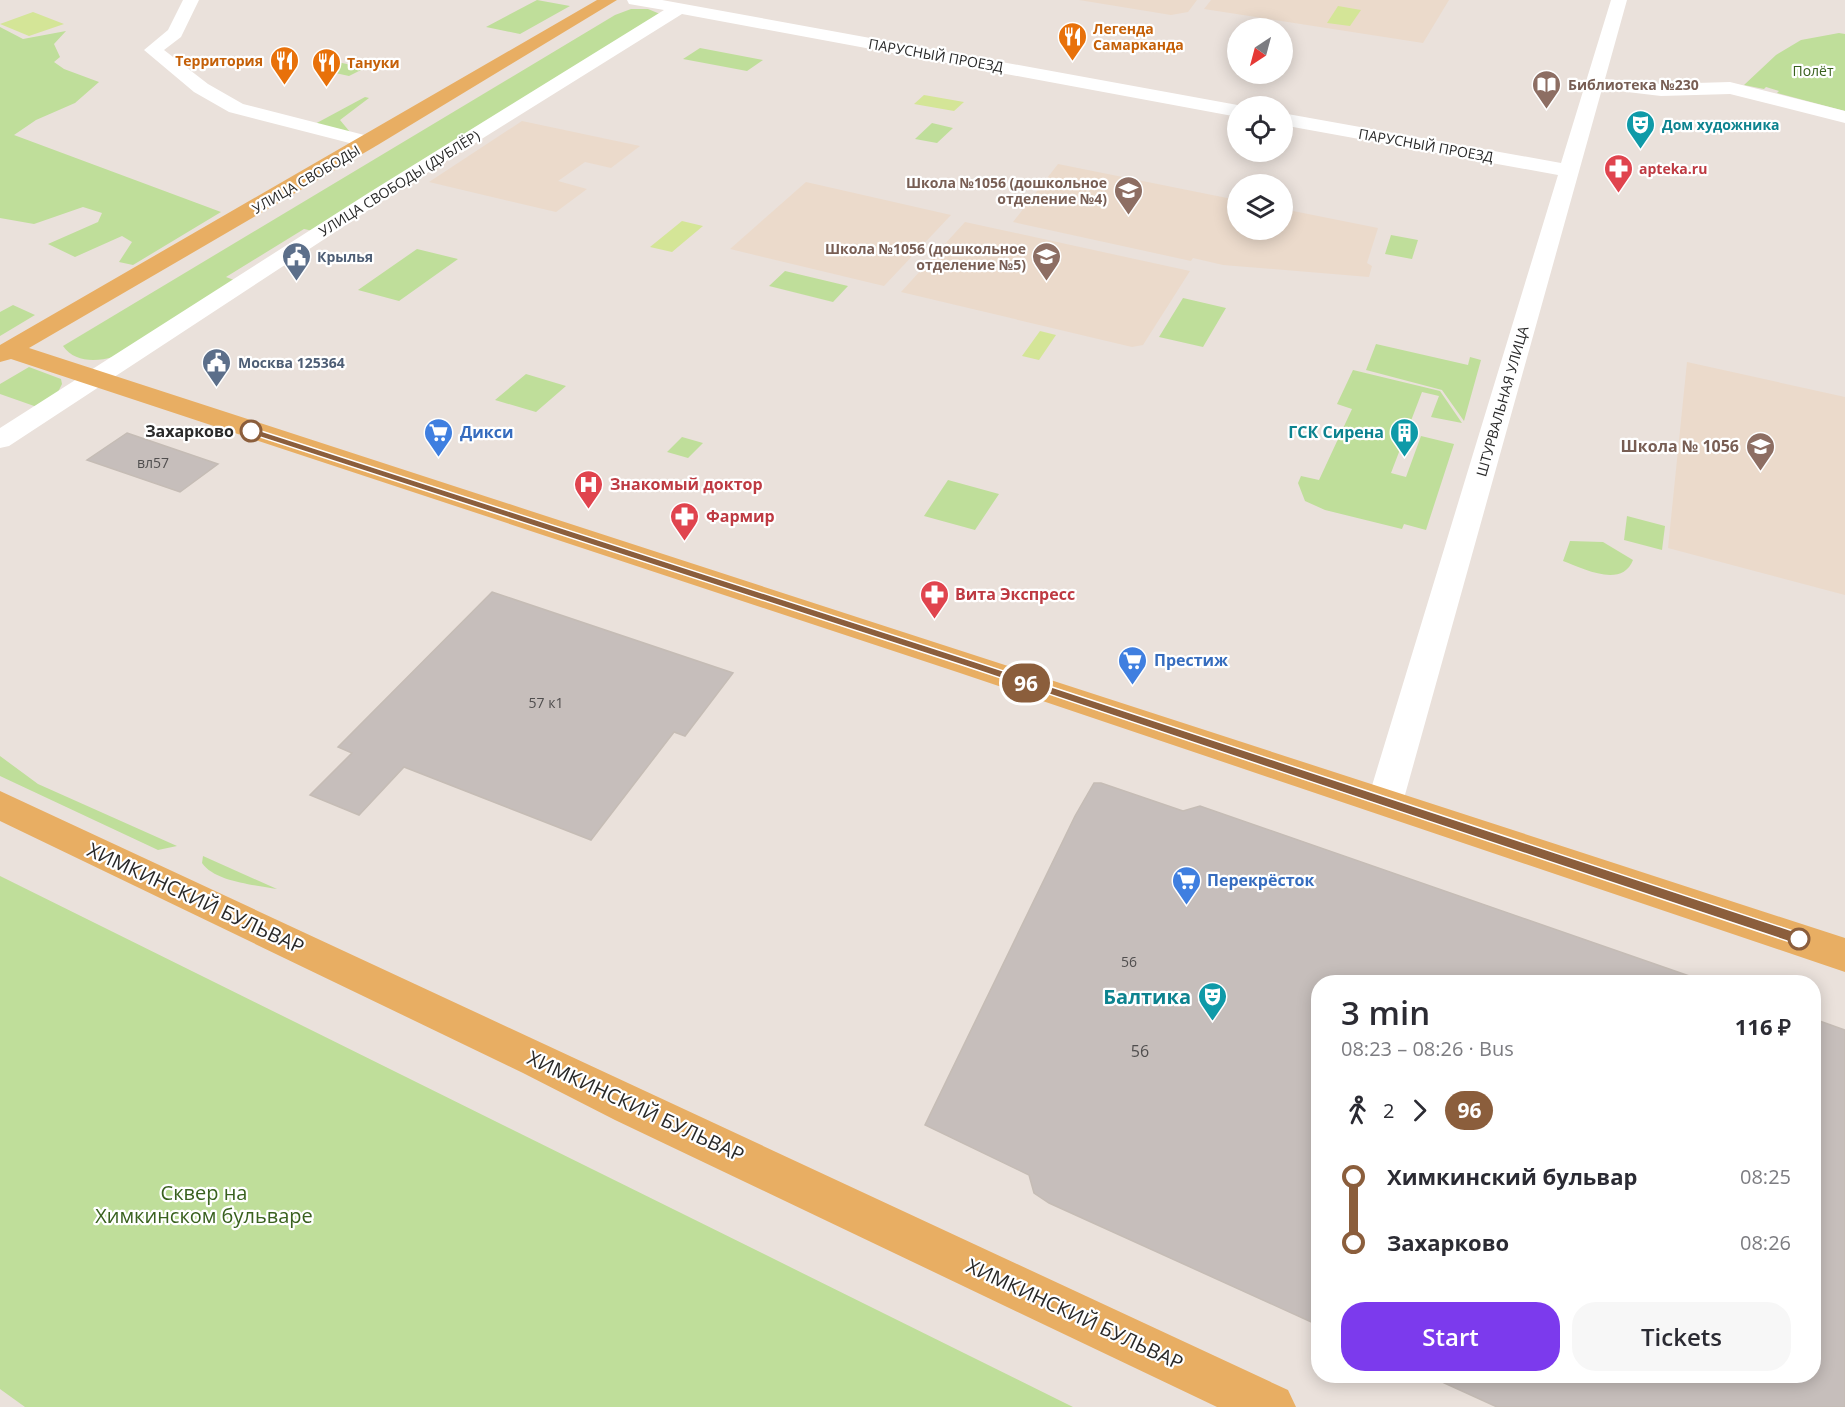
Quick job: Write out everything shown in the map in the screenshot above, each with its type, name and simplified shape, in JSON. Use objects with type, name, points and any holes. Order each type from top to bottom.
[{"type":"main road","name":"УЛИЦА СВОБОДЫ","points":[[5,353],[609,0]]},
{"type":"main road","points":[[5,353],[97,378],[127,390],[969,664],[1845,954]]},
{"type":"main road","name":"ХИМКИНСКИЙ БУЛЬВАР","points":[[0,805],[538,1060],[630,1106],[755,1162],[1271,1407]]},
{"type":"street","points":[[191,0],[175,33],[153,50],[160,56],[201,88],[236,108],[369,142]]},
{"type":"street","name":"ПАРУСНЫЙ ПРОЕЗД","points":[[635,0],[1227,109]]},
{"type":"street","name":"ШТУРВАЛЬНАЯ УЛИЦА","points":[[1385,802],[1619,0]]},
{"type":"street","name":"УЛИЦА СВОБОДЫ (ДУБЛЁР)","points":[[0,440],[377,196],[679,8]]},
{"type":"street","points":[[1594,83],[1661,90],[1730,88],[1845,117]]},
{"type":"street","name":"ПАРУСНЫЙ ПРОЕЗД","points":[[1293,121],[1569,171]]},
{"type":"shaded area","points":[[1079,0],[1197,0],[1188,12],[1171,15]]},
{"type":"shaded area","points":[[1211,0],[1449,0],[1423,43],[1293,23],[1293,18],[1262,18],[1204,9]]},
{"type":"shaded area","points":[[522,121],[640,146],[611,168],[585,162],[558,181],[587,189],[556,212],[429,182]]},
{"type":"shaded area","name":"Школа №1056 (дошкольное отделение №4)","points":[[1058,164],[1227,198],[1227,240],[1293,240],[1293,211],[1378,228],[1367,263],[1372,266],[1369,277],[1223,265],[1193,258],[1191,261],[1013,222]]},
{"type":"shaded area","points":[[806,182],[951,215],[884,286],[730,249]]},
{"type":"shaded area","name":"Школа №1056 (дошкольное отделение №5)","points":[[965,222],[1190,271],[1143,345],[1132,347],[901,292]]},
{"type":"shaded area","name":"Школа № 1056","points":[[1687,362],[1845,397],[1845,595],[1668,548]]},
{"type":"green space","points":[[537,0],[570,6],[520,34],[486,27]]},
{"type":"green space","points":[[1338,6],[1361,10],[1350,26],[1327,23]]},
{"type":"green space","points":[[631,9],[648,9],[660,14],[313,231],[304,229],[226,277],[234,280],[113,357],[99,360],[79,358],[63,346],[615,15]]},
{"type":"green space","points":[[33,12],[64,24],[29,36],[0,24]]},
{"type":"green space","points":[[0,27],[23,39],[66,31],[54,44],[60,57],[54,62],[64,69],[99,82],[75,103],[36,120],[14,135],[221,212],[133,265],[119,262],[132,242],[122,236],[75,257],[48,244],[98,222],[102,213],[83,207],[34,224],[0,218]]},
{"type":"green space","name":"Полёт","points":[[1839,33],[1845,34],[1845,111],[1777,93],[1779,91],[1766,87],[1764,89],[1744,85],[1776,55],[1801,40]]},
{"type":"green space","points":[[700,48],[763,60],[747,71],[683,59]]},
{"type":"green space","points":[[333,61],[365,68],[349,76],[317,69]]},
{"type":"green space","points":[[924,95],[964,102],[954,111],[914,104]]},
{"type":"green space","points":[[365,97],[369,98],[340,120],[350,132],[313,125]]},
{"type":"green space","points":[[932,123],[953,128],[937,143],[915,139]]},
{"type":"green space","points":[[682,221],[703,226],[672,252],[650,247]]},
{"type":"green space","points":[[1391,235],[1418,240],[1412,259],[1385,254]]},
{"type":"green space","points":[[417,249],[458,259],[399,301],[358,290]]},
{"type":"green space","points":[[785,271],[848,286],[833,302],[769,286]]},
{"type":"green space","points":[[1183,298],[1226,308],[1203,347],[1159,337]]},
{"type":"green space","points":[[13,305],[35,315],[0,336],[0,312]]},
{"type":"green space","points":[[1040,331],[1056,335],[1039,360],[1022,356]]},
{"type":"green space","points":[[1376,344],[1468,365],[1470,357],[1481,360],[1464,421],[1442,390],[1366,370]]},
{"type":"green space","points":[[29,367],[61,379],[62,384],[58,392],[37,407],[0,394],[0,384]]},
{"type":"green space","points":[[1353,370],[1440,391],[1462,423],[1431,417],[1439,396],[1422,392],[1391,473],[1406,477],[1421,436],[1454,444],[1426,530],[1404,524],[1402,529],[1325,510],[1305,501],[1298,483],[1301,476],[1319,480],[1352,409],[1337,404]]},
{"type":"green space","points":[[526,374],[566,386],[536,412],[495,400]]},
{"type":"green space","points":[[682,437],[703,443],[688,458],[667,452]]},
{"type":"green space","points":[[948,480],[999,494],[975,530],[924,516]]},
{"type":"green space","points":[[1627,516],[1665,526],[1662,550],[1624,540]]},
{"type":"green space","points":[[1570,541],[1603,542],[1633,560],[1628,569],[1620,573],[1611,575],[1591,571],[1563,561]]},
{"type":"green space","points":[[0,756],[38,784],[177,846],[158,850],[0,776]]},
{"type":"green space","points":[[203,856],[277,889],[236,882],[216,875],[202,863]]},
{"type":"green space","name":"Сквер на Химкинском бульваре","points":[[0,876],[1073,1407],[25,1407],[0,1389]]},
{"type":"building","points":[[127,433],[218,464],[180,492],[87,460]]},
{"type":"building","points":[[492,592],[733,673],[685,736],[674,732],[591,840],[404,767],[359,815],[310,795],[352,753],[338,747]]},
{"type":"building","points":[[1094,783],[1101,783],[1183,811],[1200,806],[1686,975],[1311,975],[1311,1322],[1049,1203],[1034,1193],[1029,1175],[925,1125],[1075,816]]},
{"type":"building","points":[[1821,1021],[1845,1030],[1845,1407],[1497,1407],[1444,1383],[1821,1383]]},
{"type":"bus line","name":"96","points":[[251,431],[969,664],[1799,939]]},
{"type":"place","name":"Легенда Самарканда","points":[[1072,62]]},
{"type":"place","name":"Территория","points":[[284,86]]},
{"type":"place","name":"Тануки","points":[[326,88]]},
{"type":"place","name":"Библиотека №230","points":[[1547,110]]},
{"type":"place","name":"Дом художника","points":[[1641,150]]},
{"type":"place","name":"apteka.ru","points":[[1618,194]]},
{"type":"place","name":"Школа №1056 (дошкольное отделение №4)","points":[[1128,216]]},
{"type":"place","name":"Крылья","points":[[296,282]]},
{"type":"place","name":"Школа №1056 (дошкольное отделение №5)","points":[[1047,282]]},
{"type":"place","name":"Москва 125364","points":[[217,388]]},
{"type":"place","name":"Захарково","points":[[251,431]]},
{"type":"place","name":"Дикси","points":[[439,458]]},
{"type":"place","name":"ГСК Сирена","points":[[1405,458]]},
{"type":"place","name":"Школа № 1056","points":[[1760,472]]},
{"type":"place","name":"Знакомый доктор","points":[[589,510]]},
{"type":"place","name":"Фармир","points":[[685,542]]},
{"type":"place","name":"Вита Экспресс","points":[[934,620]]},
{"type":"place","name":"Престиж","points":[[1133,686]]},
{"type":"place","name":"Перекрёсток","points":[[1186,906]]},
{"type":"place","name":"Балтика","points":[[1212,1022]]}]
